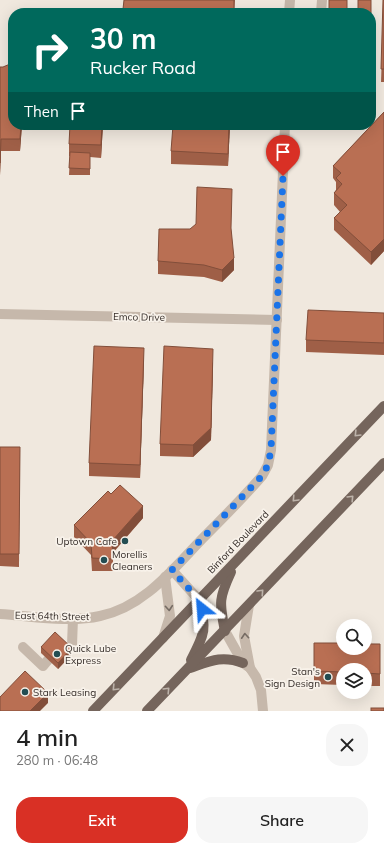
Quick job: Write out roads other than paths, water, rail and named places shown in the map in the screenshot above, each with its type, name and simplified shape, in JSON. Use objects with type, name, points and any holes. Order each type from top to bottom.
[{"type":"main road","name":"Binford Boulevard","points":[[93,711],[384,406]]},
{"type":"main road","points":[[147,711],[384,463]]},
{"type":"main road","points":[[225,631],[220,610],[221,593],[234,564]]},
{"type":"main road","points":[[186,670],[203,637],[204,619],[199,600]]},
{"type":"main road","points":[[186,670],[218,659],[226,658],[246,665]]},
{"type":"street","name":"East 64th Street","points":[[0,614],[73,618],[101,616],[121,610],[146,594],[165,577],[262,476],[268,465],[271,450],[285,130]]},
{"type":"street","name":"Emco Drive","points":[[0,314],[277,320]]},
{"type":"street","points":[[172,570],[199,600]]},
{"type":"street","points":[[163,638],[170,616],[165,577]]},
{"type":"street","points":[[246,665],[244,636],[249,605]]},
{"type":"street","points":[[64,647],[72,645],[71,634],[73,618]]},
{"type":"street","points":[[225,631],[259,684],[263,711]]},
{"type":"street","points":[[23,648],[48,663]]},
{"type":"place","name":"Uptown Cafe","points":[[125,541]]},
{"type":"place","name":"Morellis Cleaners","points":[[104,560]]},
{"type":"place","name":"Quick Lube Express","points":[[57,654]]},
{"type":"place","name":"Stan's Sign Design","points":[[328,677]]},
{"type":"place","name":"Stark Leasing","points":[[25,692]]}]
